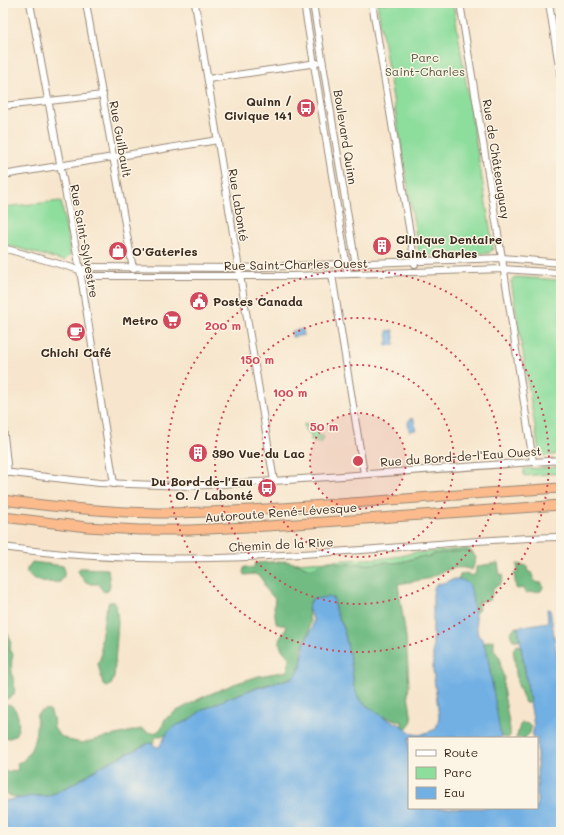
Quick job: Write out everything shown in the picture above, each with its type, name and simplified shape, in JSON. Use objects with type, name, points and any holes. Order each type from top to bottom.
[{"type":"highway","name":"Autoroute René-Lévesque","points":[[3,500],[98,510],[189,512],[259,509],[561,488]]},
{"type":"highway","name":"Autoroute René-Lévesque","points":[[3,517],[87,527],[139,530],[190,530],[268,526],[561,505]]},
{"type":"street","name":"Rue Saint-Sylvestre","points":[[30,3],[80,270],[114,484]]},
{"type":"street","name":"Rue Guilbault","points":[[86,3],[134,277]]},
{"type":"street","name":"Rue Labonté","points":[[195,3],[274,481]]},
{"type":"street","name":"Boulevard Quinn","points":[[304,3],[348,274]]},
{"type":"street","name":"Boulevard Quinn","points":[[313,3],[357,274]]},
{"type":"street","points":[[372,3],[415,272]]},
{"type":"street","name":"Rue de Châteauguay","points":[[460,3],[534,462]]},
{"type":"street","points":[[549,3],[561,79]]},
{"type":"street","points":[[554,35],[561,34]]},
{"type":"street","points":[[208,79],[323,62]]},
{"type":"street","points":[[3,106],[102,96]]},
{"type":"street","points":[[3,175],[218,140]]},
{"type":"street","name":"Rue Saint-Charles Ouest","points":[[3,248],[80,270],[93,276],[332,275],[503,268],[561,273]]},
{"type":"street","name":"Rue Saint-Charles Ouest","points":[[80,270],[90,267],[239,268],[502,258],[561,263]]},
{"type":"street","points":[[332,275],[364,474]]},
{"type":"street","points":[[3,427],[6,472]]},
{"type":"street","name":"Rue du Bord-de-l'Eau Ouest","points":[[6,472],[114,484],[191,486],[561,460]]},
{"type":"street","name":"Chemin de la Rive","points":[[3,547],[57,554],[100,557],[177,559],[274,556],[500,539],[561,537]]},
{"type":"green space","name":"Parc Saint-Charles","points":[[377,3],[453,3],[493,246],[493,249],[489,253],[421,256],[419,254]]},
{"type":"green space","points":[[61,201],[71,254],[64,261],[3,244],[3,207]]},
{"type":"green space","points":[[515,277],[561,280],[561,454],[543,456],[539,451],[511,281]]},
{"type":"green space","points":[[316,422],[318,434],[324,437],[321,444],[311,441],[311,434],[305,430],[304,424]]},
{"type":"green space","points":[[561,467],[561,473],[524,476],[524,469]]},
{"type":"green space","points":[[469,549],[473,553],[453,552],[434,554],[428,558],[418,557],[401,562],[340,564],[311,569],[293,563],[385,558],[412,553]]},
{"type":"green space","points":[[466,551],[473,553],[476,558],[472,570],[465,568],[454,568],[426,579],[398,584],[406,637],[409,685],[408,694],[412,721],[406,729],[402,726],[402,722],[380,715],[362,702],[357,696],[343,626],[335,610],[335,604],[320,599],[311,600],[308,608],[310,623],[309,632],[301,650],[303,660],[297,673],[292,678],[261,686],[226,699],[201,711],[187,721],[175,726],[164,736],[158,736],[153,744],[147,744],[103,765],[73,784],[53,794],[21,799],[3,792],[3,772],[18,770],[17,763],[23,761],[31,750],[37,714],[42,711],[50,710],[54,728],[59,735],[68,740],[82,743],[141,729],[150,733],[157,732],[162,727],[165,719],[203,697],[234,684],[259,676],[287,671],[289,658],[281,648],[279,640],[287,627],[276,623],[274,606],[275,599],[266,589],[263,581],[255,574],[244,575],[243,571],[245,567],[253,568],[256,563],[286,561],[311,569],[318,564],[333,561],[340,564],[392,563],[423,556],[428,558],[434,554]]},
{"type":"green space","points":[[32,562],[64,566],[64,576],[60,582],[38,580],[27,573],[27,569]]},
{"type":"green space","points":[[498,563],[500,575],[503,574],[502,581],[494,587],[490,600],[478,602],[479,610],[475,613],[470,586],[459,579],[460,575],[466,573],[473,576],[476,572],[476,567]]},
{"type":"green space","points":[[517,564],[527,566],[528,572],[531,572],[534,580],[542,583],[543,587],[541,591],[526,593],[522,588],[516,588],[514,573],[518,572]]},
{"type":"green space","points":[[80,568],[108,569],[110,585],[108,591],[104,592],[99,584],[91,584],[84,581],[78,571]]},
{"type":"green space","points":[[109,602],[114,602],[116,604],[118,622],[114,677],[111,685],[107,687],[103,684],[98,664],[101,656],[101,639],[105,613]]},
{"type":"green space","points":[[3,625],[11,641],[10,649],[13,655],[11,666],[15,691],[14,695],[5,700],[3,699]]},
{"type":"green space","points":[[518,627],[520,640],[513,640],[510,633],[514,628]]},
{"type":"green space","points":[[492,640],[494,641],[494,650],[500,658],[501,670],[504,677],[503,688],[510,729],[509,737],[501,737],[500,735],[487,652],[484,643]]},
{"type":"green space","points":[[517,645],[521,646],[530,703],[525,703],[517,682],[513,649]]},
{"type":"green space","points":[[8,704],[17,712],[18,718],[17,731],[14,736],[10,738],[5,737],[3,733],[3,706]]},
{"type":"green space","points":[[522,723],[529,724],[531,727],[530,733],[526,737],[516,737]]},
{"type":"water","points":[[303,329],[304,335],[292,337],[292,331]]},
{"type":"water","points":[[393,330],[395,345],[386,346],[386,342],[388,341],[387,331]]},
{"type":"water","points":[[411,418],[414,420],[416,430],[409,431],[408,422]]},
{"type":"water","points":[[455,579],[465,581],[469,584],[478,635],[482,639],[487,652],[501,737],[408,737],[408,809],[538,809],[538,737],[532,737],[534,726],[518,627],[548,622],[547,609],[550,609],[561,682],[561,832],[3,832],[3,801],[53,794],[73,784],[103,765],[147,744],[150,743],[159,747],[168,732],[175,726],[187,721],[201,711],[247,691],[292,678],[296,675],[301,664],[305,643],[313,624],[308,608],[312,599],[329,597],[334,599],[335,610],[343,626],[351,662],[354,687],[359,699],[385,718],[399,724],[413,734],[420,735],[436,729],[439,717],[433,670],[433,595],[436,585]]},
{"type":"place","name":"Quinn / Civique 141","points":[[306,108]]},
{"type":"place","name":"Clinique Dentaire Saint Charles","points":[[382,246]]},
{"type":"place","name":"O'Gateries","points":[[118,251]]},
{"type":"place","name":"Postes Canada","points":[[199,301]]},
{"type":"place","name":"Metro","points":[[172,320]]},
{"type":"place","name":"Chichi Café","points":[[76,332]]},
{"type":"place","name":"390 Vue du Lac","points":[[198,453]]},
{"type":"place","name":"Du Bord-de-l'Eau O. / Labonté","points":[[267,488]]}]
